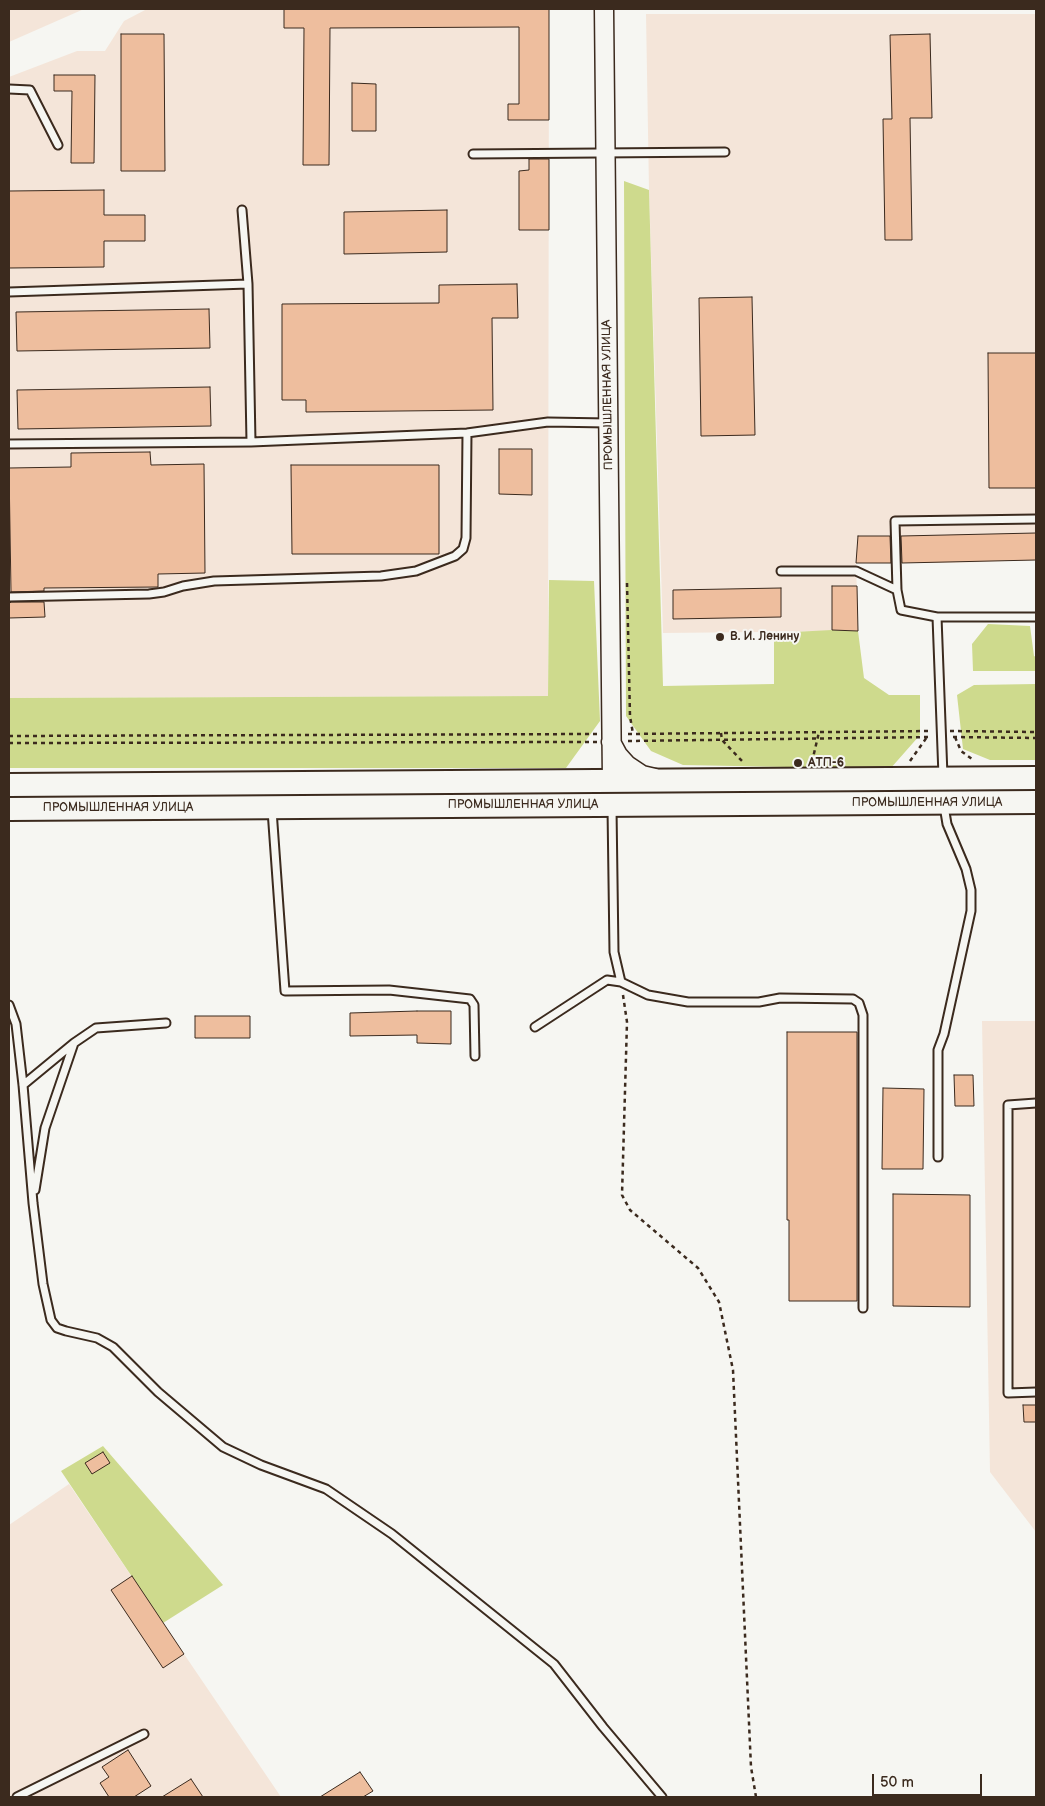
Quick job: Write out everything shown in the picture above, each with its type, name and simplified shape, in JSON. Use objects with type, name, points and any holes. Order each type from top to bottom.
[{"type":"main road","points":[[943,778],[943,803]]},
{"type":"main road","name":"ПРОМЫШЛЕННАЯ УЛИЦА","points":[[9,785],[1036,778]]},
{"type":"main road","points":[[612,781],[612,805]]},
{"type":"main road","points":[[272,783],[272,807]]},
{"type":"main road","name":"ПРОМЫШЛЕННАЯ УЛИЦА","points":[[9,809],[1036,802]]},
{"type":"street","name":"ПРОМЫШЛЕННАЯ УЛИЦА","points":[[604,9],[612,781]]},
{"type":"street","points":[[611,738],[618,755],[627,765],[642,774],[661,780]]},
{"type":"lane","points":[[9,89],[30,90],[58,145]]},
{"type":"lane","points":[[473,154],[725,152]]},
{"type":"lane","points":[[242,210],[248,284],[251,442]]},
{"type":"lane","points":[[9,292],[248,284]]},
{"type":"lane","points":[[9,444],[251,442],[467,433],[548,422],[608,423]]},
{"type":"lane","points":[[9,596],[149,594],[214,581],[381,576],[416,571],[454,556],[463,549],[466,538],[467,433]]},
{"type":"lane","points":[[1036,519],[895,521],[897,590],[901,610],[937,617],[1036,617]]},
{"type":"lane","points":[[781,571],[856,571],[897,590]]},
{"type":"lane","points":[[937,617],[943,734],[943,778]]},
{"type":"lane","points":[[938,1157],[938,1050],[946,1025],[971,911],[971,890],[966,870],[947,824],[943,803]]},
{"type":"lane","points":[[612,805],[614,952],[621,982]]},
{"type":"lane","points":[[272,807],[285,991],[389,990],[470,999],[474,1004],[475,1056]]},
{"type":"lane","points":[[535,1027],[607,980],[621,982],[648,995],[688,1002],[759,1002],[780,998],[852,999],[859,1003],[863,1016],[863,1308]]},
{"type":"lane","points":[[9,1005],[16,1024],[23,1085],[32,1203],[42,1284],[51,1320],[58,1328],[97,1338],[112,1347],[158,1392],[223,1447],[261,1465],[326,1489],[392,1534],[554,1664],[603,1728],[662,1797]]},
{"type":"lane","points":[[23,1085],[74,1043],[96,1028],[166,1023]]},
{"type":"lane","points":[[32,1203],[45,1128],[74,1043]]},
{"type":"lane","points":[[1036,1103],[1008,1105],[1008,1393],[1036,1392]]},
{"type":"lane","points":[[17,1797],[144,1734]]},
{"type":"path","points":[[9,744],[611,738],[721,733],[819,732],[1036,738]]},
{"type":"path","points":[[810,769],[819,739],[819,732]]},
{"type":"path","points":[[9,736],[722,740],[1036,732]]},
{"type":"path","points":[[721,733],[722,740]]},
{"type":"path","points":[[955,737],[961,751],[975,761]]},
{"type":"path","points":[[621,982],[627,1022],[622,1195],[630,1210],[698,1268],[719,1302],[733,1370],[751,1767],[756,1797]]},
{"type":"shaded area","points":[[9,9],[84,9],[9,42]]},
{"type":"shaded area","points":[[147,9],[549,9],[548,696],[9,698],[9,77],[77,51],[105,51],[124,21]]},
{"type":"shaded area","points":[[646,14],[1036,14],[1036,560],[953,563],[856,563],[858,631],[663,633],[649,190]]},
{"type":"shaded area","points":[[982,1021],[1036,1021],[1036,1532],[990,1472]]},
{"type":"shaded area","points":[[69,1484],[281,1797],[9,1797],[9,1525]]},
{"type":"green space","points":[[624,181],[649,190],[663,686],[774,684],[774,633],[832,630],[858,631],[864,678],[889,695],[920,695],[920,735],[890,769],[683,765],[651,751],[626,716]]},
{"type":"green space","points":[[549,580],[594,581],[600,721],[566,768],[9,768],[9,698],[548,696]]},
{"type":"green space","points":[[988,624],[1030,626],[1034,656],[1036,657],[1036,671],[973,671],[972,644]]},
{"type":"green space","points":[[1036,684],[1036,760],[990,760],[963,749],[957,695],[974,685]]},
{"type":"green space","points":[[919,786],[919,795],[646,797],[646,788]]},
{"type":"green space","points":[[590,791],[590,798],[277,800],[277,793]]},
{"type":"green space","points":[[262,793],[262,800],[9,801],[9,795]]},
{"type":"green space","points":[[103,1446],[223,1585],[163,1623],[61,1471]]},
{"type":"building","points":[[284,9],[549,9],[549,120],[508,120],[508,104],[519,104],[519,27],[330,28],[329,165],[303,165],[304,28],[284,28]]},
{"type":"building","points":[[121,34],[164,34],[165,171],[121,171]]},
{"type":"building","points":[[930,34],[932,118],[910,118],[912,240],[885,240],[883,119],[892,119],[890,35]]},
{"type":"building","points":[[54,75],[95,75],[94,163],[71,163],[72,91],[54,91]]},
{"type":"building","points":[[352,83],[376,84],[376,131],[352,131]]},
{"type":"building","points":[[529,159],[549,159],[549,230],[519,230],[519,171],[529,170]]},
{"type":"building","points":[[104,190],[104,215],[145,215],[145,241],[104,241],[104,267],[9,268],[9,191]]},
{"type":"building","points":[[447,210],[447,252],[344,254],[344,212]]},
{"type":"building","points":[[517,284],[518,318],[492,318],[493,410],[306,412],[306,400],[282,400],[282,304],[439,303],[439,285]]},
{"type":"building","points":[[752,297],[755,435],[701,436],[699,298]]},
{"type":"building","points":[[209,309],[210,348],[17,351],[16,312]]},
{"type":"building","points":[[988,353],[1036,353],[1036,488],[989,488]]},
{"type":"building","points":[[210,387],[211,426],[18,429],[17,390]]},
{"type":"building","points":[[499,449],[532,449],[532,495],[499,494]]},
{"type":"building","points":[[150,452],[151,465],[204,464],[205,573],[158,574],[158,587],[44,588],[44,591],[11,592],[9,468],[71,467],[71,453]]},
{"type":"building","points":[[291,465],[439,465],[439,554],[292,554]]},
{"type":"building","points":[[1036,533],[1036,560],[902,563],[901,536]]},
{"type":"building","points":[[858,536],[890,536],[891,563],[856,563]]},
{"type":"building","points":[[832,586],[857,586],[858,631],[832,630]]},
{"type":"building","points":[[781,588],[781,617],[673,619],[673,590]]},
{"type":"building","points":[[11,602],[44,602],[45,617],[9,618],[9,604]]},
{"type":"building","points":[[451,1011],[451,1044],[417,1043],[417,1035],[350,1036],[350,1013]]},
{"type":"building","points":[[195,1016],[250,1016],[250,1038],[195,1038]]},
{"type":"building","points":[[787,1032],[857,1032],[857,1301],[789,1301]]},
{"type":"building","points":[[954,1075],[973,1075],[974,1106],[955,1106]]},
{"type":"building","points":[[883,1088],[924,1089],[923,1169],[882,1169]]},
{"type":"building","points":[[893,1194],[970,1195],[970,1307],[893,1306]]},
{"type":"building","points":[[1023,1405],[1036,1405],[1036,1422],[1024,1422]]},
{"type":"building","points":[[103,1452],[110,1463],[92,1474],[85,1463]]},
{"type":"building","points":[[132,1576],[184,1654],[163,1668],[111,1590]]},
{"type":"building","points":[[128,1750],[151,1786],[134,1797],[109,1797],[100,1783],[109,1777],[102,1767]]},
{"type":"building","points":[[360,1772],[373,1791],[363,1797],[320,1797]]},
{"type":"building","points":[[191,1779],[203,1797],[162,1797]]},
{"type":"place","name":"В. И. Ленину","points":[[720,637]]},
{"type":"place","name":"АТП-6","points":[[798,763]]}]
